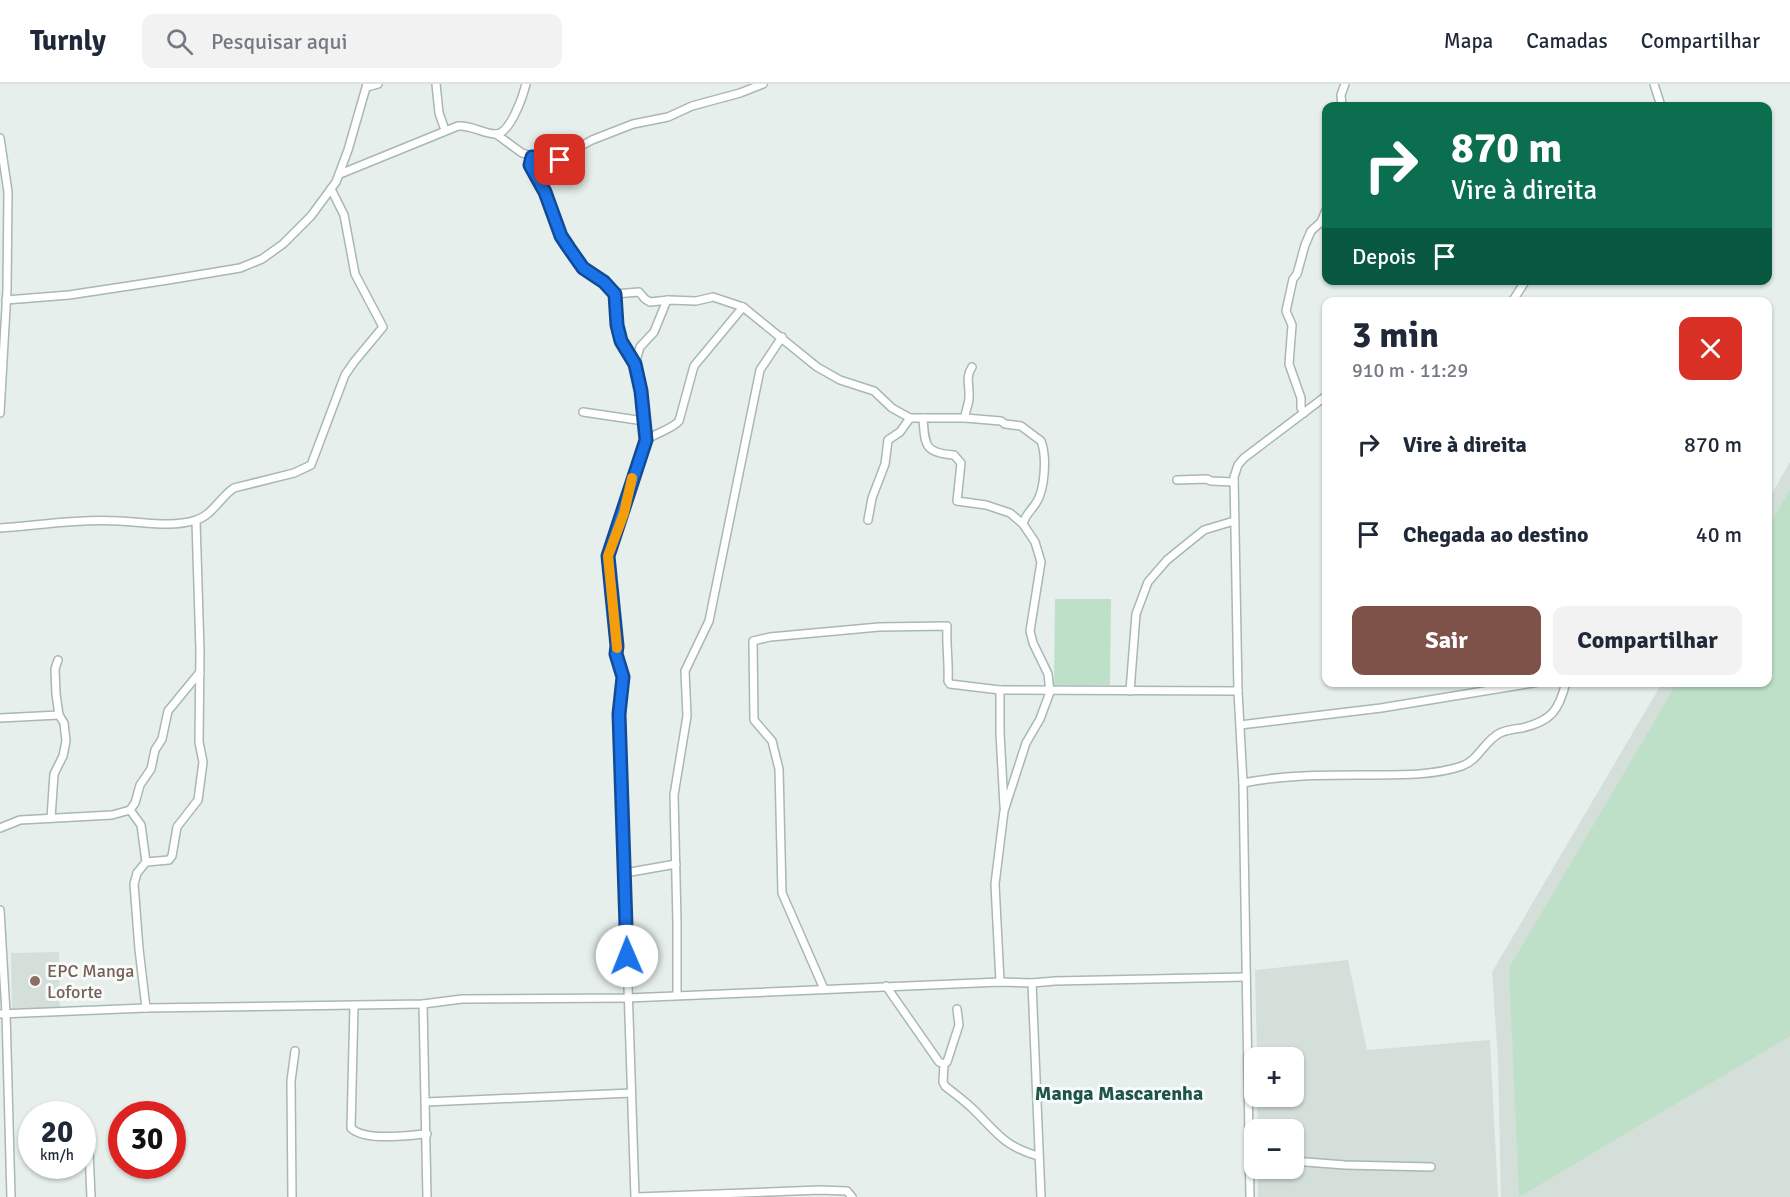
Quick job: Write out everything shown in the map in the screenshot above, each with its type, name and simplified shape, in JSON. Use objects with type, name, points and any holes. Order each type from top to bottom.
[{"type":"street","points":[[6,300],[69,296],[240,268],[262,259],[283,244],[311,216],[331,189],[340,174],[366,85],[378,84]]},
{"type":"street","points":[[436,84],[439,113],[445,130]]},
{"type":"street","points":[[496,134],[502,133],[508,126],[526,84]]},
{"type":"street","points":[[340,174],[445,130],[465,125],[496,134],[522,153],[532,157],[560,160],[592,140],[633,124],[668,117],[692,106],[763,84]]},
{"type":"street","points":[[1342,102],[1341,95],[1345,84]]},
{"type":"street","points":[[1654,84],[1660,102]]},
{"type":"street","points":[[0,138],[4,193],[6,300],[3,309],[0,413]]},
{"type":"street","points":[[532,157],[531,167],[545,192],[561,236],[583,268],[604,282],[615,294],[617,325],[621,341],[635,364],[641,391],[646,440],[608,556],[616,654],[623,677],[619,714],[636,1197],[820,1190],[847,1191],[852,1197]]},
{"type":"street","points":[[0,528],[56,522],[119,521],[174,524],[196,521],[207,514],[234,488],[294,473],[310,465],[345,375],[383,327],[355,274],[344,215],[331,189]]},
{"type":"street","points":[[1304,413],[1289,364],[1292,325],[1286,311],[1293,279],[1297,274],[1305,244],[1311,231],[1322,220]]},
{"type":"street","points":[[615,294],[639,292],[650,302],[668,300],[696,302],[713,297],[743,307],[817,367],[840,380],[874,391],[892,408],[910,417],[966,418],[1001,421],[1005,424],[1021,426],[1041,441],[1045,461],[1041,490],[1035,504],[1025,516],[1023,524]]},
{"type":"street","points":[[635,364],[640,347],[654,332],[668,300]]},
{"type":"street","points":[[646,440],[659,431],[680,422],[694,366],[743,307]]},
{"type":"street","points":[[677,995],[674,795],[687,716],[685,671],[709,621],[760,370],[782,337]]},
{"type":"street","points":[[966,418],[969,398],[968,374],[972,367]]},
{"type":"street","points":[[1250,1119],[1243,783],[1238,691],[1234,521],[1235,471],[1244,458],[1322,399]]},
{"type":"street","points":[[583,412],[644,421]]},
{"type":"street","points":[[868,520],[872,498],[885,464],[888,440],[900,432],[910,417]]},
{"type":"street","points":[[923,418],[925,436],[930,449],[933,452],[954,455],[961,463],[957,501],[999,508],[1010,513],[1023,524],[1035,542],[1040,556],[1039,580],[1030,631],[1035,649],[1048,674],[1050,692],[1040,719],[1028,740],[1004,811]]},
{"type":"street","points":[[1177,480],[1207,479],[1234,482]]},
{"type":"street","points":[[147,1008],[139,949],[134,884],[137,873],[146,862],[169,860],[172,856],[177,827],[198,800],[203,762],[199,741],[200,672],[196,521]]},
{"type":"street","points":[[1130,691],[1136,614],[1148,582],[1167,560],[1204,531],[1234,521]]},
{"type":"street","points":[[824,990],[782,893],[779,770],[772,741],[754,720],[753,641],[770,637],[879,627],[947,626],[946,649],[950,684],[1000,690],[1050,692],[1238,691]]},
{"type":"street","points":[[51,818],[54,774],[63,756],[66,741],[64,723],[59,715],[55,669],[58,660]]},
{"type":"street","points":[[0,828],[20,820],[112,815],[130,810],[151,769],[155,750],[162,739],[168,711],[200,672]]},
{"type":"street","points":[[1240,725],[1381,708],[1509,687]]},
{"type":"street","points":[[1243,783],[1286,776],[1401,775],[1446,770],[1464,765],[1478,755],[1495,736],[1541,722],[1550,716],[1557,708],[1564,687]]},
{"type":"street","points":[[1000,690],[1004,811],[995,885],[1000,982]]},
{"type":"street","points":[[0,718],[59,715]]},
{"type":"street","points":[[130,810],[141,825],[146,862]]},
{"type":"street","points":[[625,873],[676,864]]},
{"type":"street","points":[[0,910],[11,1197]]},
{"type":"street","points":[[3,1013],[147,1008],[423,1004],[462,999],[628,998],[1000,982],[1246,977]]},
{"type":"street","points":[[1032,983],[1041,1197]]},
{"type":"street","points":[[886,986],[939,1062],[944,1064]]},
{"type":"street","points":[[423,1004],[427,1197]]},
{"type":"street","points":[[354,1005],[351,1128],[365,1136],[427,1134]]},
{"type":"street","points":[[957,1009],[959,1025],[947,1062],[944,1064],[943,1082],[945,1086],[972,1108],[1000,1138],[1016,1148],[1038,1156]]},
{"type":"street","points":[[292,1197],[291,1081],[295,1051]]},
{"type":"street","points":[[426,1102],[631,1093]]},
{"type":"street","points":[[1304,1162],[1431,1167]]},
{"type":"street","points":[[90,1179],[91,1197]]},
{"type":"street","points":[[1250,1179],[1250,1197]]},
{"type":"shaded area","points":[[1790,462],[1790,1197],[1501,1197],[1498,1060],[1492,972],[1660,687],[1772,687],[1772,493]]},
{"type":"shaded area","name":"EPC Manga Loforte","points":[[59,952],[60,1008],[12,1009],[11,953]]},
{"type":"shaded area","points":[[1348,960],[1367,1050],[1490,1040],[1498,1197],[1258,1197],[1258,1179],[1304,1179],[1304,1119],[1258,1119],[1257,1107],[1304,1107],[1304,1047],[1257,1047],[1255,970]]},
{"type":"green space","points":[[1790,490],[1790,1036],[1519,1197],[1509,968],[1675,687],[1772,687],[1772,521]]},
{"type":"green space","points":[[1055,599],[1111,599],[1110,685],[1054,685]]},
{"type":"slow traffic","points":[[617,648],[608,556],[624,513],[632,478]]},
{"type":"place","name":"EPC Manga Loforte","points":[[35,981]]},
{"type":"district","name":"Manga Mascarenha","points":[[1119,1093]]},
{"type":"route","points":[[560,160],[532,157],[530,165],[545,192],[561,236],[583,268],[604,282],[615,294],[617,325],[621,341],[635,364],[641,391],[646,440],[640,463],[634,473],[624,513],[608,556],[616,654],[623,677],[619,714],[627,956]]}]
